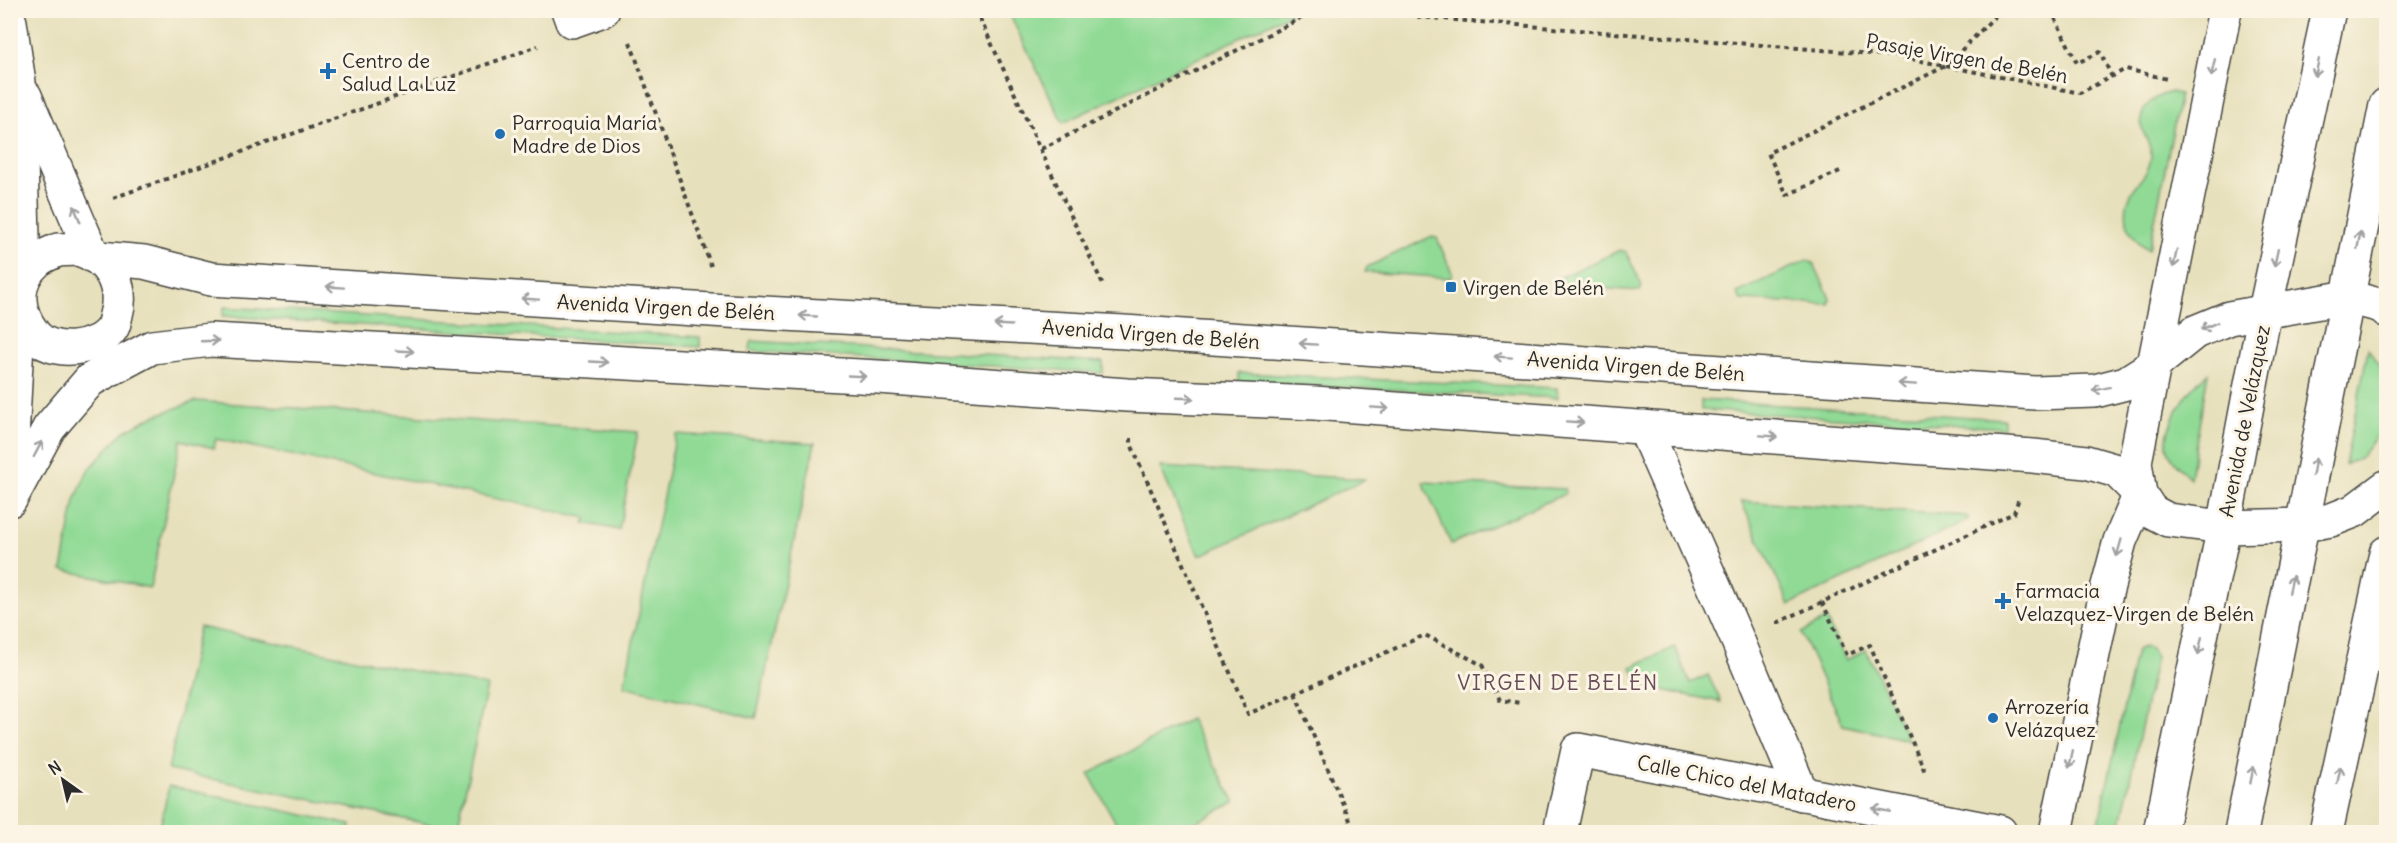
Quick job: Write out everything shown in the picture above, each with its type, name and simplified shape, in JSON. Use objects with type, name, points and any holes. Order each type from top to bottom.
[{"type":"street","points":[[570,16],[603,10]]},
{"type":"street","points":[[2056,832],[2105,597],[2120,541],[2140,494],[2135,462],[2225,10]]},
{"type":"street","name":"Avenida de Velázquez","points":[[2160,832],[2224,527],[2265,311],[2329,10]]},
{"type":"street","points":[[10,22],[19,83],[21,288],[10,478]]},
{"type":"street","points":[[19,83],[96,257]]},
{"type":"street","points":[[2241,832],[2386,105]]},
{"type":"street","points":[[90,380],[104,335],[119,302],[114,274],[96,257],[79,250],[58,250],[38,260],[21,288],[24,320],[37,338],[57,348],[77,348],[104,335],[152,347],[211,340],[866,376],[1127,395],[1314,403],[2032,456],[2086,462],[2117,471],[2140,494],[2151,511],[2168,520],[2224,527],[2303,525],[2331,520],[2354,511],[2386,487]]},
{"type":"street","name":"Avenida Virgen de Belén","points":[[96,257],[144,262],[211,279],[727,311],[1124,332],[2035,393],[2095,391],[2126,383],[2154,365],[2195,332],[2229,318],[2348,297]]},
{"type":"street","points":[[2348,297],[2386,309]]},
{"type":"street","points":[[10,500],[50,428],[90,380],[152,347]]},
{"type":"street","points":[[1644,427],[1802,794]]},
{"type":"street","points":[[2326,832],[2386,553]]},
{"type":"street","name":"Calle Chico del Matadero","points":[[1560,832],[1578,750],[2000,832]]},
{"type":"path","points":[[976,10],[1124,332]]},
{"type":"path","points":[[1041,149],[1317,10]]},
{"type":"path","name":"Pasaje Virgen de Belén","points":[[1401,10],[1419,17],[1896,56],[2080,93],[2112,77]]},
{"type":"path","points":[[1840,171],[1787,195],[1768,153],[1946,66],[2001,10]]},
{"type":"path","points":[[2051,10],[2077,63],[2100,52],[2112,77],[2126,69],[2208,88]]},
{"type":"path","points":[[75,211],[553,41],[570,16]]},
{"type":"path","points":[[626,33],[727,311]]},
{"type":"path","points":[[1127,395],[1131,444],[1248,714],[1425,634],[1482,665],[1500,700],[1520,703]]},
{"type":"path","points":[[1738,641],[2014,513],[2032,456]]},
{"type":"path","points":[[1822,602],[1847,655],[1870,645],[1948,823]]},
{"type":"path","points":[[1295,693],[1355,832]]},
{"type":"green space","points":[[1008,11],[1296,11],[1063,123]]},
{"type":"green space","points":[[2171,92],[2180,94],[2149,250],[2134,237],[2130,229],[2127,221],[2127,204],[2146,173],[2151,157],[2151,150],[2141,123],[2144,110],[2158,97]]},
{"type":"green space","points":[[1430,237],[1437,238],[1452,273],[1450,278],[1365,272],[1367,267]]},
{"type":"green space","points":[[1620,250],[1626,252],[1642,286],[1640,291],[1556,285],[1557,279]]},
{"type":"green space","points":[[1807,260],[1814,264],[1830,298],[1829,304],[1741,300],[1737,293]]},
{"type":"green space","points":[[224,307],[700,337],[700,347],[223,316]]},
{"type":"green space","points":[[751,341],[1103,362],[1103,373],[750,351]]},
{"type":"green space","points":[[2368,349],[2382,370],[2386,381],[2386,416],[2376,437],[2361,457],[2345,465]]},
{"type":"green space","points":[[1239,373],[1557,388],[1558,398],[1239,382]]},
{"type":"green space","points":[[2208,373],[2190,478],[2178,467],[2169,453],[2168,432],[2185,398]]},
{"type":"green space","points":[[1701,400],[2004,419],[2004,428],[1701,410]]},
{"type":"green space","points":[[196,401],[638,432],[619,530],[584,523],[587,518],[216,439],[214,448],[181,440],[150,588],[62,570],[75,500],[87,472],[123,432],[151,417]]},
{"type":"green space","points":[[676,434],[815,443],[756,718],[624,686]]},
{"type":"green space","points":[[1160,467],[1366,479],[1199,556]]},
{"type":"green space","points":[[1423,482],[1565,489],[1565,494],[1451,544]]},
{"type":"green space","points":[[1741,501],[1967,516],[1969,520],[1789,605]]},
{"type":"green space","points":[[1826,619],[1846,660],[1866,650],[1908,740],[1843,725],[1801,633]]},
{"type":"green space","points":[[199,627],[487,686],[457,830],[168,770]]},
{"type":"green space","points":[[1675,647],[1690,683],[1708,675],[1721,702],[1643,686],[1631,667]]},
{"type":"green space","points":[[2145,647],[2151,649],[2156,657],[2119,832],[2097,832],[2135,655],[2138,649]]},
{"type":"green space","points":[[1190,719],[1235,802],[1177,832],[1121,832],[1089,774]]},
{"type":"green space","points":[[169,786],[351,825],[350,832],[159,832]]},
{"type":"place","name":"Centro de Salud La Luz","points":[[328,71]]},
{"type":"place","name":"Parroquia María Madre de Dios","points":[[500,134]]},
{"type":"place","name":"Virgen de Belén","points":[[1451,287]]},
{"type":"place","name":"Farmacia Velazquez-Virgen de Belén","points":[[2003,601]]},
{"type":"place","name":"Arrozería Velázquez","points":[[1993,718]]},
{"type":"district","name":"VIRGEN DE BELÉN","points":[[1558,682]]}]
